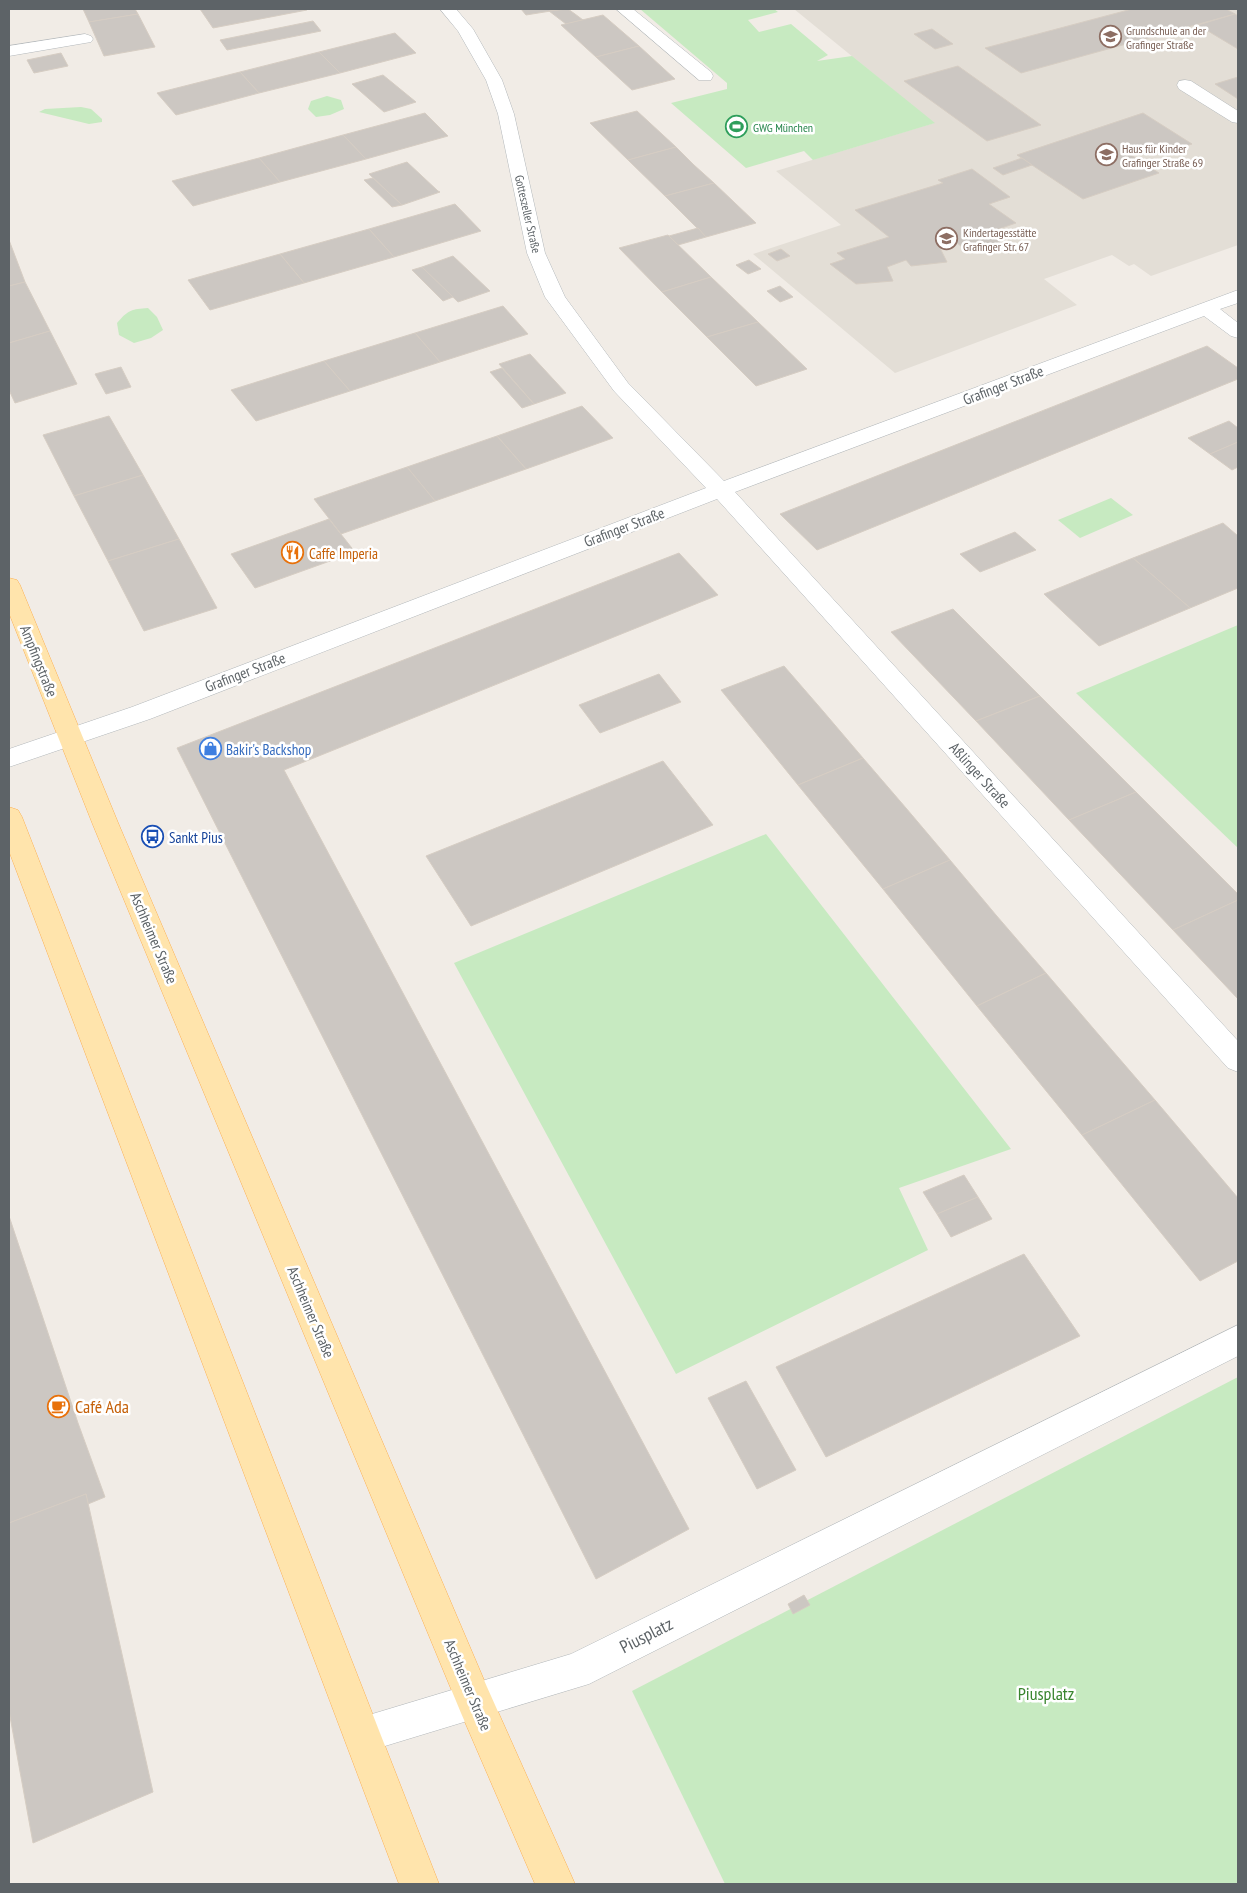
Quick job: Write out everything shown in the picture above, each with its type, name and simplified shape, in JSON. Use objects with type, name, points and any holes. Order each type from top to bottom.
[{"type":"main road","name":"Ampfingstraße","points":[[9,584],[70,738]]},
{"type":"main road","name":"Aschheimer Straße","points":[[70,738],[474,1700],[555,1884]]},
{"type":"main road","points":[[9,817],[419,1884]]},
{"type":"street","name":"Gotteszeller Straße","points":[[448,9],[465,29],[494,80],[506,114],[536,253],[555,297],[621,387],[721,490]]},
{"type":"street","points":[[624,9],[705,76]]},
{"type":"street","points":[[9,51],[85,39]]},
{"type":"street","points":[[1185,85],[1238,118]]},
{"type":"street","name":"Grafinger Straße","points":[[9,758],[141,713],[721,490],[1238,296]]},
{"type":"street","points":[[1206,308],[1238,332]]},
{"type":"street","name":"Aßlinger Straße","points":[[721,490],[1238,1060]]},
{"type":"street","name":"Piusplatz","points":[[362,1734],[576,1671],[1238,1340]]},
{"type":"shaded area","points":[[794,9],[1238,9],[1238,245],[1151,276],[1134,264],[1129,266],[1112,255],[1044,279],[1077,305],[895,373],[753,254],[841,225],[776,171],[934,123]]},
{"type":"green space","points":[[640,9],[774,9],[778,12],[748,20],[759,32],[791,24],[828,55],[817,61],[852,56],[935,123],[813,160],[804,151],[746,168],[671,103],[727,89],[727,83]]},
{"type":"green space","points":[[327,96],[341,100],[344,109],[330,115],[316,117],[308,109],[311,101]]},
{"type":"green space","points":[[81,107],[91,109],[102,119],[102,122],[89,124],[39,112],[45,109]]},
{"type":"green space","points":[[148,308],[157,317],[163,330],[151,338],[134,343],[119,335],[117,323],[124,315],[134,310]]},
{"type":"green space","points":[[1111,498],[1133,515],[1080,538],[1058,520]]},
{"type":"green space","points":[[1238,625],[1238,848],[1076,693]]},
{"type":"green space","points":[[766,834],[1011,1149],[899,1188],[928,1250],[676,1374],[454,963]]},
{"type":"green space","name":"Piusplatz","points":[[1238,1377],[1238,1884],[725,1884],[632,1691]]},
{"type":"building","points":[[83,9],[135,9],[138,14],[89,22]]},
{"type":"building","points":[[200,9],[307,9],[307,10],[213,28]]},
{"type":"building","points":[[521,9],[563,9],[526,15]]},
{"type":"building","points":[[568,9],[583,20],[566,24],[549,11]]},
{"type":"building","points":[[1132,9],[1226,9],[1235,14],[1021,73],[985,48]]},
{"type":"building","points":[[138,14],[155,47],[104,56],[89,22]]},
{"type":"building","points":[[1235,14],[1238,16],[1238,49],[1198,25]]},
{"type":"building","points":[[603,15],[639,46],[596,57],[561,25]]},
{"type":"building","points":[[313,21],[321,31],[227,50],[220,40]]},
{"type":"building","points":[[932,29],[953,44],[935,49],[914,34]]},
{"type":"building","points":[[395,33],[416,53],[340,73],[319,52]]},
{"type":"building","points":[[639,46],[675,79],[632,90],[596,57]]},
{"type":"building","points":[[319,52],[340,73],[259,93],[240,72]]},
{"type":"building","points":[[61,53],[68,66],[34,73],[27,60]]},
{"type":"building","points":[[958,66],[1041,125],[987,141],[904,81]]},
{"type":"building","points":[[240,72],[259,93],[176,115],[157,93]]},
{"type":"building","points":[[383,75],[416,102],[384,112],[352,84]]},
{"type":"building","points":[[1238,77],[1238,99],[1215,84]]},
{"type":"building","points":[[637,111],[676,147],[628,160],[590,123]]},
{"type":"building","points":[[425,113],[448,136],[366,159],[343,135]]},
{"type":"building","points":[[1143,113],[1192,144],[1164,153],[1155,147],[1131,155],[1159,173],[1083,199],[1017,155]]},
{"type":"building","points":[[343,135],[366,159],[280,182],[259,158]]},
{"type":"building","points":[[676,147],[714,183],[665,196],[628,160]]},
{"type":"building","points":[[259,158],[280,182],[193,206],[172,181]]},
{"type":"building","points":[[1022,158],[1032,165],[1003,175],[993,168]]},
{"type":"building","points":[[407,162],[440,192],[402,205],[369,174]]},
{"type":"building","points":[[972,169],[1010,197],[989,204],[1016,223],[993,231],[1002,244],[962,247],[956,242],[940,248],[947,262],[911,266],[906,260],[887,267],[893,281],[856,284],[830,264],[845,259],[837,253],[889,237],[855,210],[943,183],[938,180]]},
{"type":"building","points":[[373,178],[402,205],[392,207],[364,180]]},
{"type":"building","points":[[714,183],[756,223],[706,237],[665,196]]},
{"type":"building","points":[[455,204],[481,231],[394,257],[369,229]]},
{"type":"building","points":[[698,228],[706,237],[678,245],[669,236]]},
{"type":"building","points":[[369,229],[394,257],[304,283],[280,254]]},
{"type":"building","points":[[668,235],[711,277],[662,292],[619,248]]},
{"type":"building","points":[[9,240],[25,282],[9,286]]},
{"type":"building","points":[[781,249],[790,256],[777,261],[768,254]]},
{"type":"building","points":[[280,254],[304,283],[210,310],[188,280]]},
{"type":"building","points":[[453,256],[490,291],[458,302],[422,267]]},
{"type":"building","points":[[749,260],[761,269],[748,274],[736,265]]},
{"type":"building","points":[[422,267],[453,297],[443,301],[412,270]]},
{"type":"building","points":[[711,277],[758,322],[707,337],[662,292]]},
{"type":"building","points":[[25,282],[50,331],[9,343],[9,286]]},
{"type":"building","points":[[780,286],[793,297],[780,302],[767,291]]},
{"type":"building","points":[[503,306],[528,334],[440,362],[415,333]]},
{"type":"building","points":[[758,322],[807,369],[756,386],[707,337]]},
{"type":"building","points":[[50,331],[77,384],[15,403],[9,390],[9,343]]},
{"type":"building","points":[[415,333],[440,362],[350,391],[324,361]]},
{"type":"building","points":[[1207,346],[1238,368],[1238,379],[817,550],[780,514]]},
{"type":"building","points":[[530,354],[566,393],[534,404],[499,364]]},
{"type":"building","points":[[324,361],[350,391],[256,421],[231,390]]},
{"type":"building","points":[[121,367],[131,387],[106,394],[95,374]]},
{"type":"building","points":[[502,368],[534,404],[522,408],[490,372]]},
{"type":"building","points":[[582,406],[613,438],[526,469],[497,436]]},
{"type":"building","points":[[109,416],[143,475],[74,496],[43,435]]},
{"type":"building","points":[[1229,421],[1238,428],[1238,442],[1210,454],[1188,438]]},
{"type":"building","points":[[497,436],[526,469],[435,501],[407,467]]},
{"type":"building","points":[[1238,442],[1238,467],[1232,470],[1210,454]]},
{"type":"building","points":[[407,467],[435,501],[341,534],[314,499]]},
{"type":"building","points":[[143,475],[179,539],[108,561],[74,496]]},
{"type":"building","name":"Caffe Imperia","points":[[329,519],[355,552],[255,588],[231,554]]},
{"type":"building","points":[[1223,523],[1238,536],[1238,588],[1190,608],[1133,558]]},
{"type":"building","points":[[1015,532],[1036,550],[980,572],[960,554]]},
{"type":"building","points":[[179,539],[217,608],[144,631],[108,561]]},
{"type":"building","points":[[679,553],[718,595],[284,770],[689,1529],[596,1579],[177,748]]},
{"type":"building","points":[[1133,558],[1190,608],[1099,646],[1044,594]]},
{"type":"building","points":[[953,609],[1040,696],[976,721],[891,632]]},
{"type":"building","points":[[784,666],[863,758],[798,785],[721,690]]},
{"type":"building","points":[[659,674],[681,702],[600,733],[579,705]]},
{"type":"building","points":[[1040,696],[1136,792],[1069,820],[976,721]]},
{"type":"building","points":[[863,758],[950,860],[883,889],[798,785]]},
{"type":"building","points":[[663,761],[713,825],[471,926],[426,856]]},
{"type":"building","points":[[1136,792],[1238,894],[1238,900],[1173,930],[1069,820]]},
{"type":"building","points":[[950,860],[1046,973],[977,1006],[883,889]]},
{"type":"building","points":[[1238,900],[1238,999],[1173,930]]},
{"type":"building","points":[[1046,973],[1155,1100],[1082,1135],[977,1006]]},
{"type":"building","points":[[1155,1100],[1238,1198],[1238,1261],[1200,1281],[1082,1135]]},
{"type":"building","points":[[964,1175],[978,1197],[937,1214],[923,1192]]},
{"type":"building","points":[[978,1197],[992,1219],[951,1237],[937,1214]]},
{"type":"building","points":[[9,1216],[78,1423],[105,1497],[88,1504],[86,1494],[9,1523]]},
{"type":"building","points":[[1024,1254],[1080,1336],[826,1457],[776,1367]]},
{"type":"building","points":[[746,1381],[796,1470],[757,1489],[708,1398]]},
{"type":"building","points":[[86,1494],[153,1792],[33,1843],[9,1711],[9,1523]]},
{"type":"building","points":[[804,1595],[810,1605],[793,1614],[788,1604]]},
{"type":"place","name":"Grundschule an der Grafinger Straße","points":[[1110,37]]},
{"type":"place","name":"GWG München","points":[[737,127]]},
{"type":"place","name":"Haus für Kinder Grafinger Straße 69","points":[[1106,155]]},
{"type":"place","name":"Kindertagesstätte Grafinger Str. 67","points":[[947,239]]},
{"type":"place","name":"Caffe Imperia","points":[[293,553]]},
{"type":"place","name":"Bakir's Backshop","points":[[210,749]]},
{"type":"place","name":"Sankt Pius","points":[[153,837]]},
{"type":"place","name":"Café Ada","points":[[59,1406]]}]
